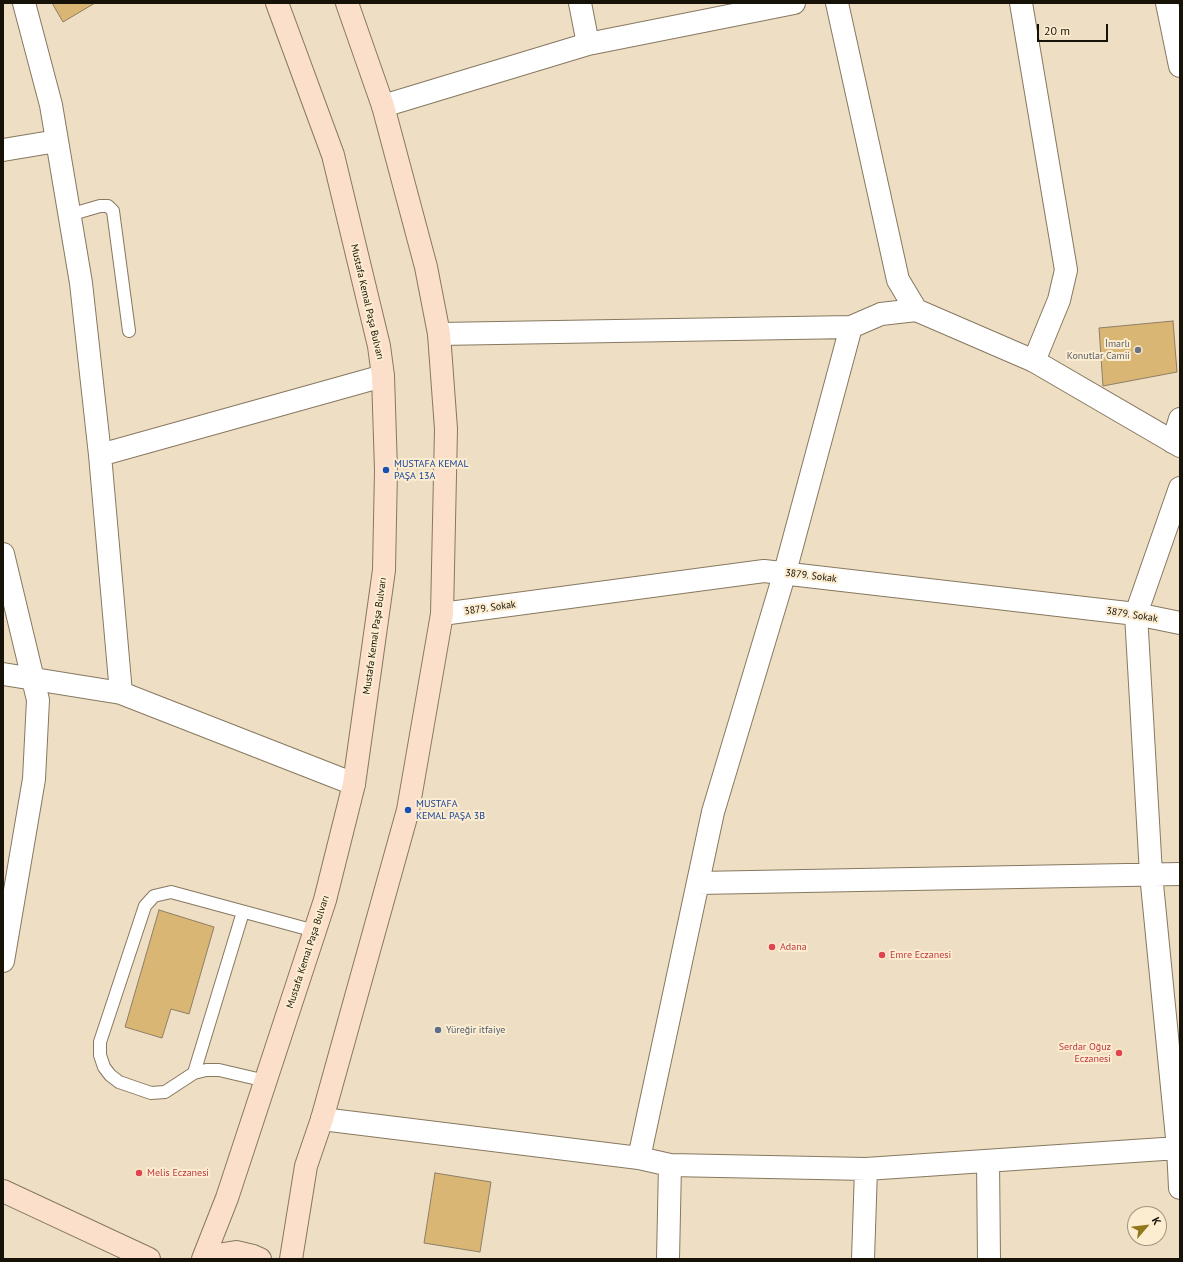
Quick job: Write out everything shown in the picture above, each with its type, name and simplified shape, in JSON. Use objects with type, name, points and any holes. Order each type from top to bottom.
[{"type":"main road","name":"Mustafa Kemal Paşa Bulvarı","points":[[203,1259],[228,1198],[325,900],[354,784],[384,570],[386,470],[382,376],[379,346],[333,155],[277,3]]},
{"type":"main road","points":[[291,1259],[306,1166],[322,1118],[408,810],[442,614],[446,429],[439,334],[426,267],[383,106],[347,3]]},
{"type":"main road","points":[[3,1191],[149,1259]]},
{"type":"main road","points":[[209,1259],[217,1255],[236,1252],[260,1259]]},
{"type":"street","points":[[24,3],[51,105],[81,283],[100,456],[121,693]]},
{"type":"street","points":[[580,3],[588,44]]},
{"type":"street","points":[[383,106],[588,44],[794,3]]},
{"type":"street","points":[[837,3],[898,280],[916,310]]},
{"type":"street","points":[[1020,3],[1066,270],[1059,300],[1034,361]]},
{"type":"street","points":[[1167,3],[1180,66]]},
{"type":"street","points":[[3,150],[57,141]]},
{"type":"street","points":[[439,334],[851,327],[880,314],[916,310],[1034,361],[1176,444],[1180,419]]},
{"type":"street","points":[[639,1158],[713,812],[785,572],[851,327]]},
{"type":"street","points":[[100,456],[382,376]]},
{"type":"street","points":[[1180,488],[1136,614],[1151,874],[1178,1148],[1180,1188]]},
{"type":"street","points":[[3,554],[38,700],[34,779],[3,962]]},
{"type":"street","name":"3879. Sokak","points":[[442,614],[764,571],[785,572],[1136,614],[1180,623]]},
{"type":"street","points":[[3,674],[121,693],[354,784]]},
{"type":"street","points":[[698,883],[1180,874]]},
{"type":"street","points":[[322,1118],[639,1158],[670,1165],[866,1169],[1178,1148]]},
{"type":"street","points":[[988,1161],[989,1259]]},
{"type":"street","points":[[668,1259],[670,1165]]},
{"type":"street","points":[[863,1259],[866,1169]]},
{"type":"lane","points":[[69,215],[100,206],[108,206],[113,211],[129,331]]},
{"type":"lane","points":[[266,1081],[219,1070],[194,1073],[165,1092],[151,1093],[119,1082],[110,1075],[104,1067],[100,1055],[100,1042],[145,906],[149,900],[162,893],[170,892],[315,931]]},
{"type":"lane","points":[[194,1073],[243,912]]},
{"type":"building","points":[[52,3],[95,3],[63,22]]},
{"type":"building","name":"İmarlı Konutlar Camii","points":[[1173,321],[1177,372],[1103,386],[1099,328]]},
{"type":"building","points":[[159,910],[214,927],[189,1014],[171,1009],[162,1038],[125,1027]]},
{"type":"building","points":[[435,1173],[491,1182],[480,1252],[424,1243]]},
{"type":"place","name":"İmarlı Konutlar Camii","points":[[1138,350]]},
{"type":"place","name":"MUSTAFA KEMAL PAŞA 13A","points":[[386,470]]},
{"type":"place","name":"MUSTAFA KEMAL PAŞA 3B","points":[[408,810]]},
{"type":"place","name":"Adana","points":[[772,947]]},
{"type":"place","name":"Emre Eczanesi","points":[[882,955]]},
{"type":"place","name":"Yüreğir itfaiye","points":[[438,1030]]},
{"type":"place","name":"Serdar Oğuz Eczanesi","points":[[1119,1053]]},
{"type":"place","name":"Melis Eczanesi","points":[[139,1173]]}]
